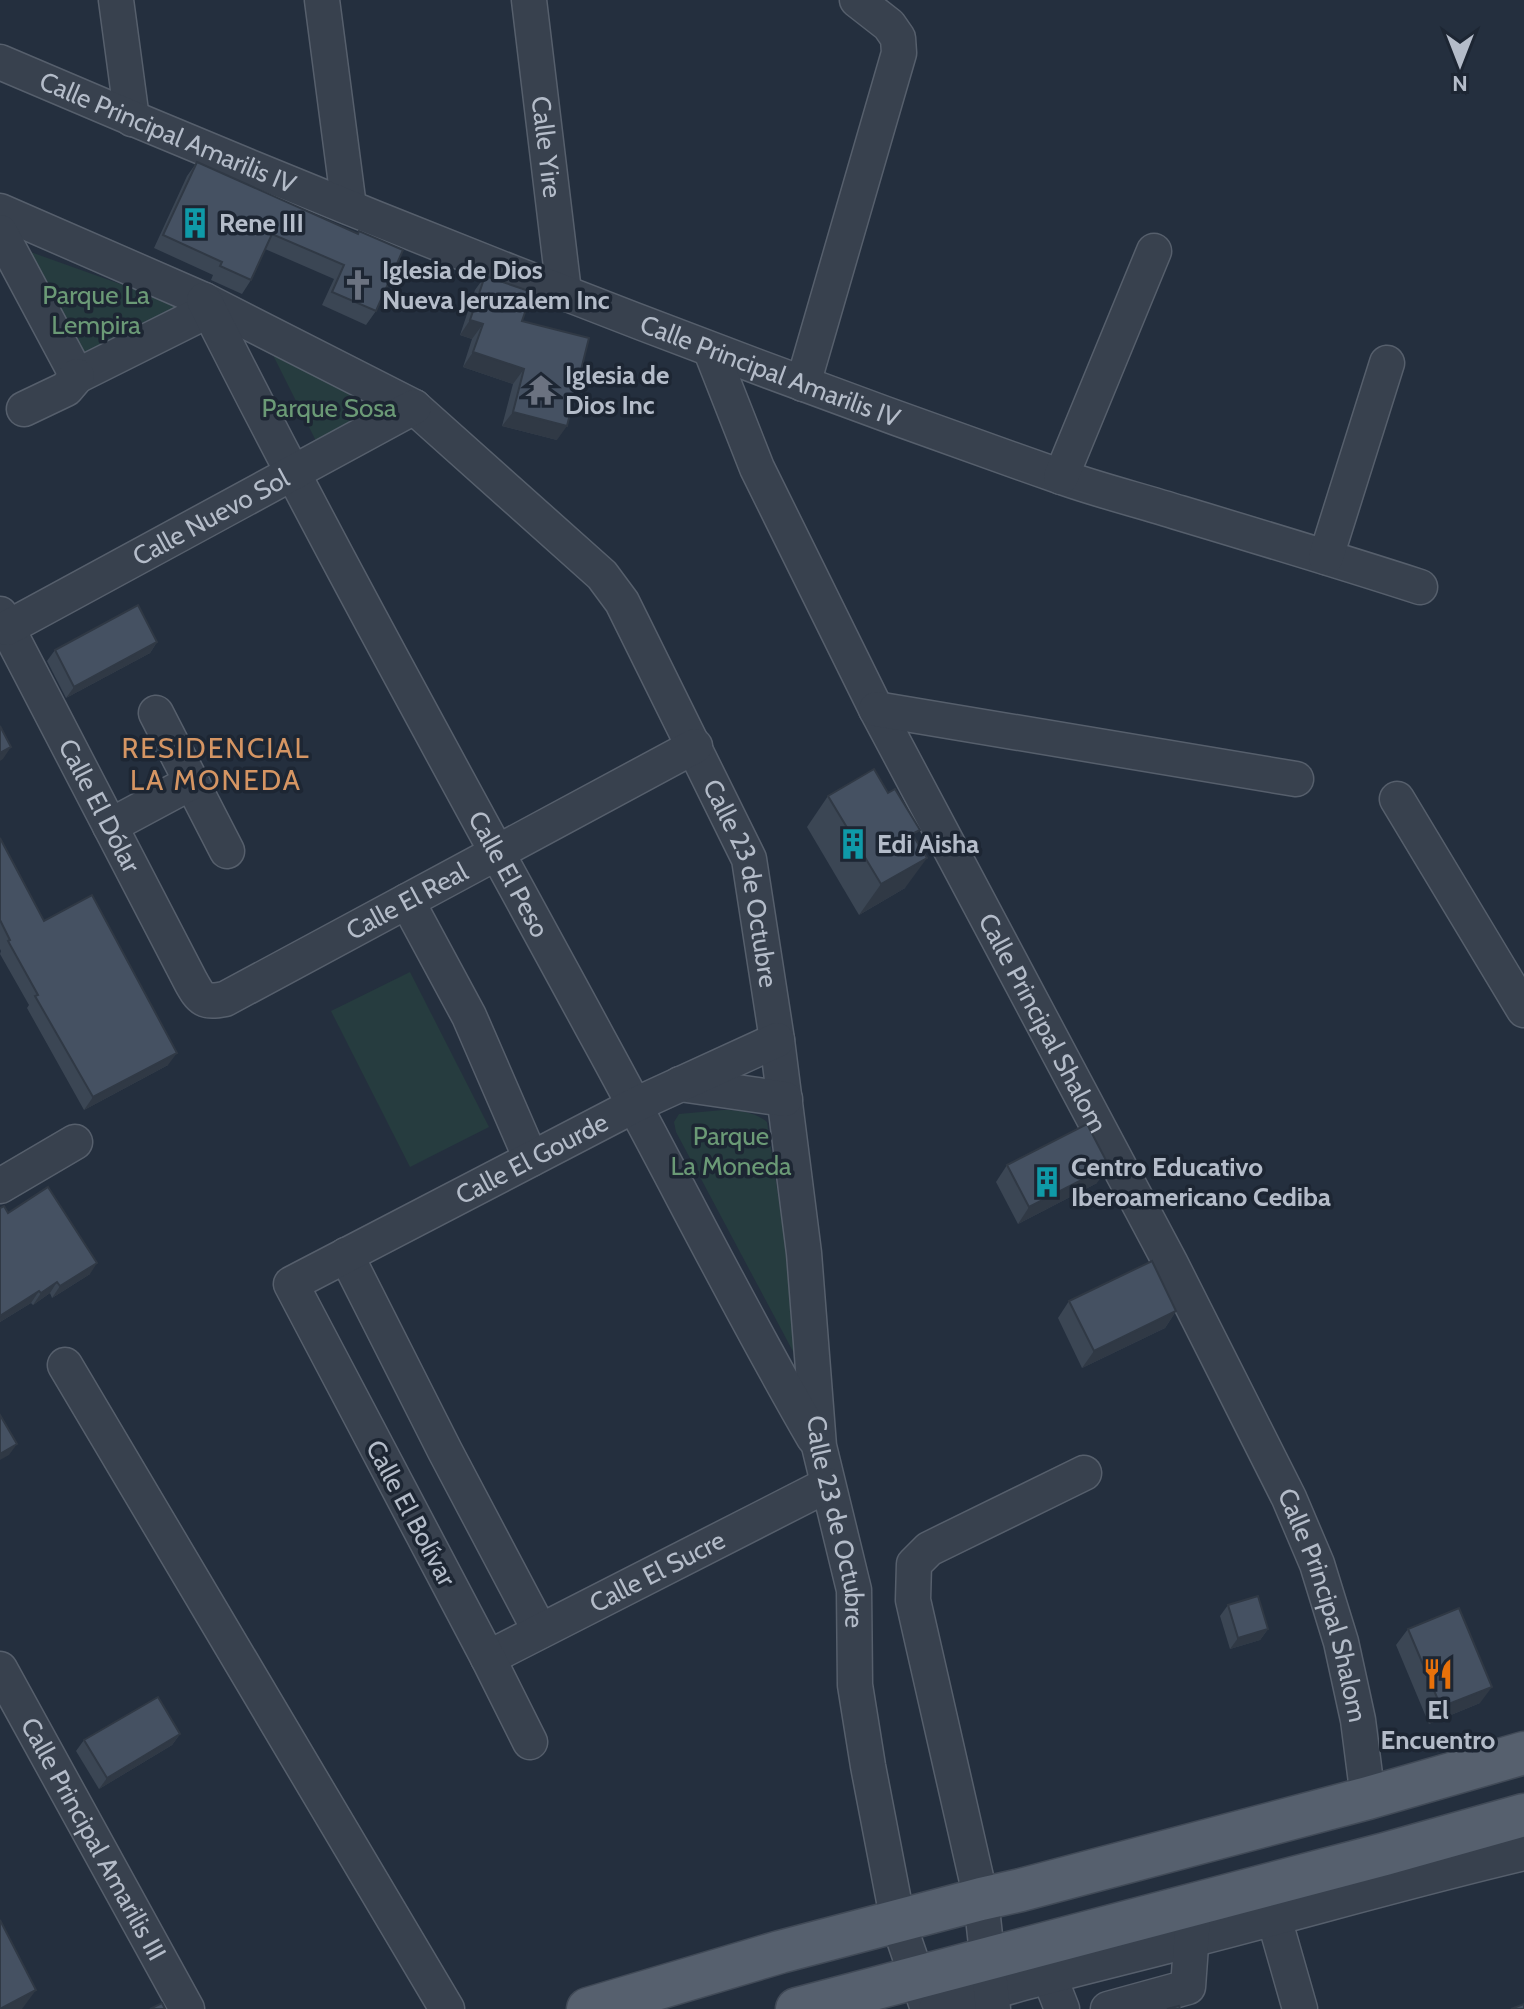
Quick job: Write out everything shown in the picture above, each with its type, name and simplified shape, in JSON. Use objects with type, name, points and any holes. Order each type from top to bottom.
[{"type":"main road","points":[[588,2009],[780,1952],[1368,1798],[1524,1753]]},
{"type":"main road","points":[[797,2009],[927,1999],[991,1986],[1043,1961],[1192,1922],[1385,1854],[1524,1815]]},
{"type":"street","points":[[116,0],[132,119]]},
{"type":"street","points":[[322,0],[349,207]]},
{"type":"street","name":"Calle Yire","points":[[529,0],[564,292]]},
{"type":"street","points":[[803,384],[899,53],[898,38],[889,25],[857,0]]},
{"type":"street","name":"Calle Principal Amarilis IV","points":[[0,62],[132,119],[711,351],[1061,477],[1420,587]]},
{"type":"street","name":"Calle 23 de Octubre","points":[[0,211],[206,305],[414,407],[602,575],[622,602],[749,859],[777,1040],[804,1253],[819,1446],[854,1590],[855,1685],[898,1922],[927,1999]]},
{"type":"street","points":[[0,232],[77,376]]},
{"type":"street","points":[[1061,477],[1154,251]]},
{"type":"street","points":[[24,409],[66,389],[77,376],[206,305]]},
{"type":"street","name":"Calle El Peso","points":[[206,305],[497,853],[819,1446]]},
{"type":"street","name":"Calle Principal Shalom","points":[[711,351],[757,468],[876,709],[1171,1264],[1289,1498],[1317,1564],[1341,1642],[1358,1720],[1368,1798]]},
{"type":"street","points":[[1326,557],[1387,363]]},
{"type":"street","name":"Calle Nuevo Sol","points":[[4,621],[293,473],[414,407]]},
{"type":"street","name":"Calle El Dólar","points":[[4,621],[200,997]]},
{"type":"street","points":[[876,709],[1296,779]]},
{"type":"street","points":[[156,713],[227,851]]},
{"type":"street","name":"Calle El Real","points":[[200,997],[211,1001],[225,999],[695,746]]},
{"type":"street","points":[[110,826],[192,782]]},
{"type":"street","points":[[1397,799],[1524,1010]]},
{"type":"street","points":[[407,901],[469,1016],[531,1159]]},
{"type":"street","name":"Calle El Gourde","points":[[291,1284],[635,1105],[777,1040]]},
{"type":"street","points":[[680,1084],[785,1099]]},
{"type":"street","points":[[0,1186],[75,1142]]},
{"type":"street","points":[[346,1255],[540,1631]]},
{"type":"street","name":"Calle El Bolívar","points":[[291,1284],[530,1742]]},
{"type":"street","points":[[65,1365],[447,2009]]},
{"type":"street","points":[[991,1986],[981,1899],[913,1600],[914,1564],[929,1549],[1084,1473]]},
{"type":"street","name":"Calle El Sucre","points":[[488,1658],[827,1485]]},
{"type":"street","name":"Calle Principal Amarilis III","points":[[2,1679],[187,2009]]},
{"type":"street","points":[[1108,2009],[1192,1998],[1192,1922],[1274,1918],[1524,1853]]},
{"type":"street","points":[[1274,1918],[1300,2009]]},
{"type":"street","points":[[1043,1961],[1062,2009]]},
{"type":"green space","name":"Parque La Lempira","points":[[25,250],[179,305],[83,354]]},
{"type":"green space","name":"Parque Sosa","points":[[269,347],[391,408],[317,443]]},
{"type":"green space","points":[[410,972],[489,1127],[410,1167],[331,1011]]},
{"type":"green space","name":"Parque La Moneda","points":[[723,1110],[746,1112],[767,1122],[805,1374],[676,1132],[674,1122],[679,1114]]},
{"type":"building","points":[[197,162],[358,234],[359,231],[403,250],[376,311],[332,292],[344,265],[272,234],[251,280],[220,266],[222,262],[163,235]]},
{"type":"building","points":[[485,276],[532,292],[522,321],[589,338],[567,426],[513,412],[524,369],[473,352],[483,324],[470,320]]},
{"type":"building","points":[[138,605],[157,642],[74,687],[55,650]]},
{"type":"building","points":[[0,726],[11,747],[0,753]]},
{"type":"building","points":[[874,769],[888,793],[895,789],[920,830],[912,834],[927,858],[881,884],[828,796]]},
{"type":"building","points":[[0,838],[44,921],[92,895],[177,1053],[93,1097],[35,996],[38,995],[0,920]]},
{"type":"building","name":"Centro Educativo Iberoamericano Cediba","points":[[1087,1124],[1109,1166],[1029,1207],[1007,1165]]},
{"type":"building","points":[[48,1187],[97,1263],[60,1286],[57,1282],[41,1293],[39,1291],[0,1316],[0,1208],[4,1206],[8,1213]]},
{"type":"building","points":[[1152,1261],[1176,1311],[1094,1351],[1069,1301]]},
{"type":"building","points":[[0,1415],[17,1444],[0,1454]]},
{"type":"building","points":[[1258,1596],[1268,1629],[1238,1638],[1228,1605]]},
{"type":"building","points":[[1459,1608],[1492,1687],[1441,1707],[1408,1629]]},
{"type":"building","points":[[158,1697],[180,1734],[107,1778],[84,1740]]},
{"type":"building","points":[[0,1920],[36,1990],[0,2009]]},
{"type":"building","points":[[162,2003],[165,2009],[150,2009]]},
{"type":"place","name":"Rene III","points":[[195,223]]},
{"type":"place","name":"Iglesia de Dios Nueva Jeruzalem Inc","points":[[358,285]]},
{"type":"place","name":"Iglesia de Dios Inc","points":[[541,390]]},
{"type":"place","name":"Edi Aisha","points":[[853,844]]},
{"type":"place","name":"Centro Educativo Iberoamericano Cediba","points":[[1047,1182]]},
{"type":"place","name":"El Encuentro","points":[[1438,1674]]},
{"type":"district","name":"RESIDENCIAL LA MONEDA","points":[[216,764]]}]
